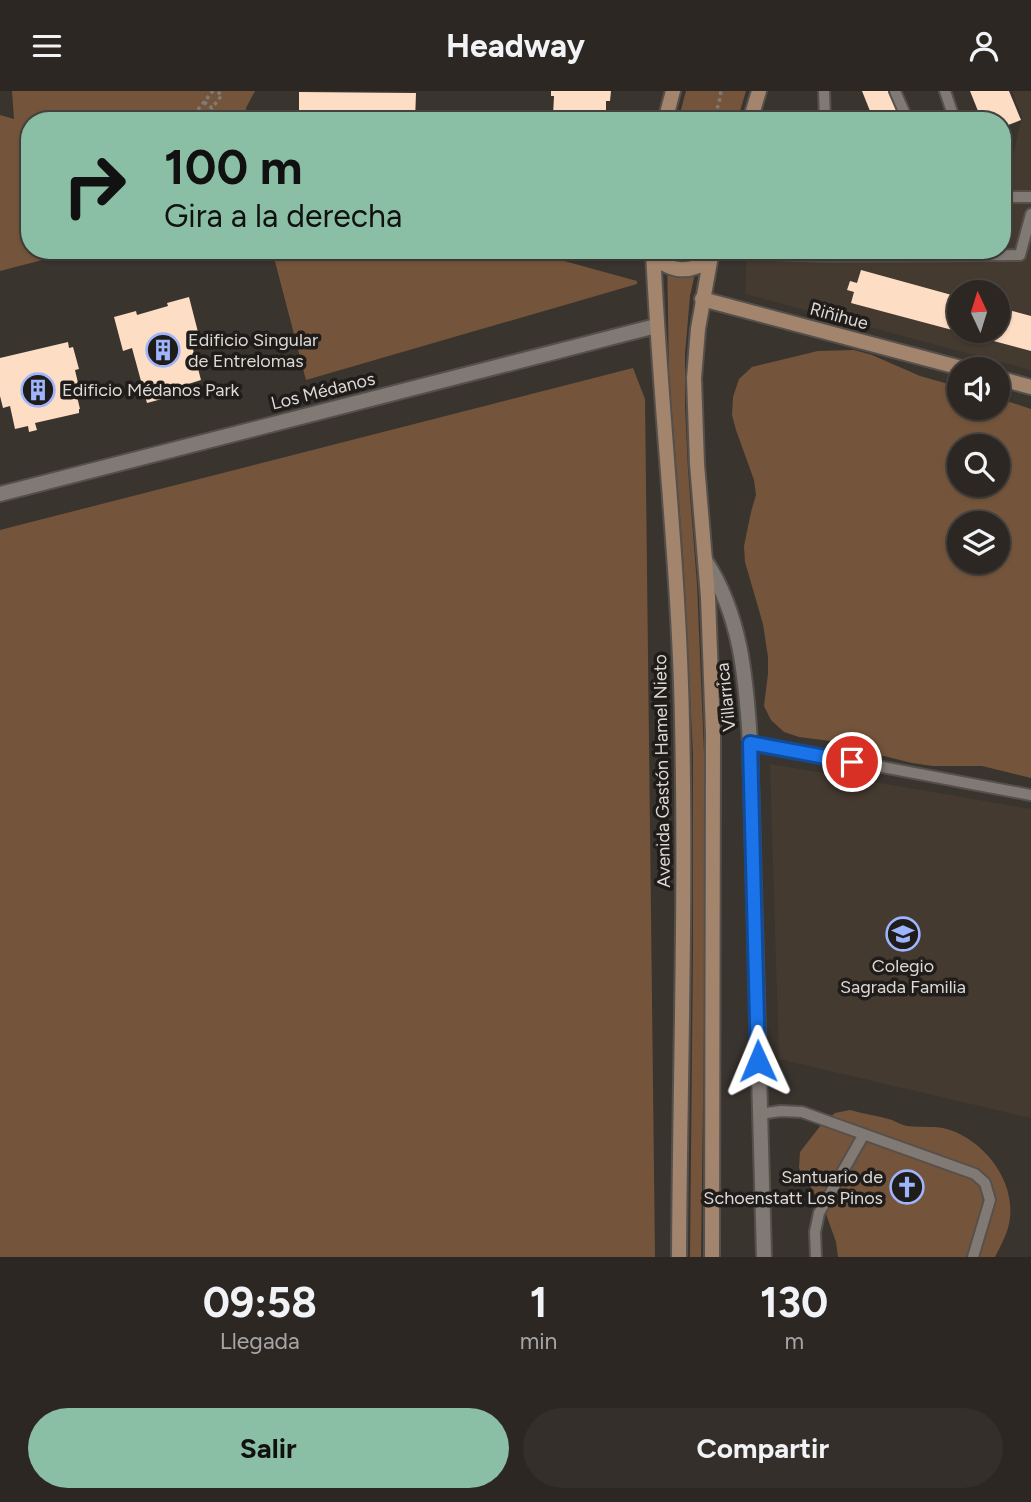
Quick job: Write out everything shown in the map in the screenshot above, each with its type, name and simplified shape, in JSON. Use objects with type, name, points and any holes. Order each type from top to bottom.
[{"type":"main road","points":[[667,112],[673,91]]},
{"type":"main road","points":[[753,112],[759,91]]},
{"type":"main road","name":"Avenida Gastón Hamel Nieto","points":[[653,259],[682,719],[684,898],[679,1257]]},
{"type":"main road","points":[[659,259],[665,265],[683,270],[702,265],[707,259]]},
{"type":"main road","points":[[710,259],[695,354],[694,404],[713,734],[712,1257]]},
{"type":"main road","name":"Riñihue","points":[[702,299],[947,364]]},
{"type":"main road","points":[[1010,381],[1031,387]]},
{"type":"street","name":"Los Médanos","points":[[0,494],[656,326]]},
{"type":"street","name":"Villarrica","points":[[705,559],[727,600],[741,650],[746,687],[750,743],[764,1257]]},
{"type":"lane","points":[[824,91],[825,112]]},
{"type":"lane","points":[[895,91],[904,112]]},
{"type":"lane","points":[[945,91],[952,112]]},
{"type":"lane","points":[[1011,197],[1031,197]]},
{"type":"lane","points":[[1011,255],[1020,255],[1031,214]]},
{"type":"lane","points":[[750,743],[1031,795]]},
{"type":"lane","points":[[759,1114],[802,1112],[975,1174],[985,1183],[990,1200],[973,1257]]},
{"type":"lane","points":[[816,1257],[815,1232],[820,1213],[864,1134]]},
{"type":"path","points":[[196,112],[204,102],[214,91],[222,95],[212,108],[204,102]]},
{"type":"path","points":[[715,112],[721,91]]},
{"type":"shaded area","points":[[12,91],[255,91],[246,112],[21,112],[21,259],[46,259],[0,271],[0,115],[14,119]]},
{"type":"shaded area","points":[[686,91],[746,91],[740,112],[680,112]]},
{"type":"shaded area","points":[[1012,91],[1031,91],[1031,370],[1010,364],[1010,357],[982,357],[745,294],[747,259],[1011,259],[1011,164],[1022,117]]},
{"type":"shaded area","points":[[274,259],[557,259],[637,281],[637,284],[306,380]]},
{"type":"shaded area","points":[[667,259],[698,259],[690,296],[685,354],[685,406],[697,584],[704,753],[705,950],[701,1257],[690,1257],[693,754],[683,554],[669,375]]},
{"type":"shaded area","points":[[854,350],[947,384],[947,420],[1010,420],[1010,402],[1031,409],[1031,778],[982,766],[912,763],[876,754],[862,745],[799,737],[784,732],[771,720],[764,706],[768,657],[763,624],[745,562],[744,546],[756,495],[754,480],[732,415],[733,397],[739,379],[752,367],[818,351]]},
{"type":"shaded area","points":[[633,368],[645,399],[655,1257],[0,1257],[0,530]]},
{"type":"shaded area","name":"Colegio Sagrada Familia","points":[[770,764],[1031,809],[1031,1118],[779,1059]]},
{"type":"shaded area","points":[[850,1110],[907,1126],[950,1130],[975,1143],[985,1153],[1002,1176],[1010,1203],[1008,1227],[995,1257],[838,1257],[836,1242],[825,1211],[799,1168],[800,1152],[821,1125],[835,1113]]},
{"type":"building","points":[[551,91],[611,91],[610,101],[606,101],[606,112],[553,112],[554,96],[551,96]]},
{"type":"building","points":[[862,91],[889,91],[898,112],[870,112]]},
{"type":"building","points":[[970,91],[1009,91],[1021,120],[1011,124],[1011,112],[978,112]]},
{"type":"building","points":[[299,92],[416,93],[415,112],[299,112]]},
{"type":"building","points":[[861,270],[947,294],[947,329],[851,303],[854,292],[847,290],[850,281],[857,283]]},
{"type":"building","name":"Edificio Singular de Entrelomas","points":[[189,297],[198,332],[189,334],[201,380],[182,386],[184,393],[147,403],[132,348],[123,351],[114,317],[136,311],[137,315]]},
{"type":"building","points":[[1010,310],[1031,316],[1031,351],[1001,343],[1010,343]]},
{"type":"building","name":"Edificio Médanos Park","points":[[68,342],[69,348],[73,347],[79,369],[75,370],[78,383],[74,384],[79,413],[35,423],[37,430],[29,432],[28,426],[15,429],[10,406],[3,408],[0,396],[0,358]]},
{"type":"place","name":"Edificio Singular de Entrelomas","points":[[163,350]]},
{"type":"place","name":"Edificio Médanos Park","points":[[38,390]]},
{"type":"place","name":"Colegio Sagrada Familia","points":[[903,934]]},
{"type":"place","name":"Santuario de Schoenstatt Los Pinos","points":[[907,1187]]},
{"type":"route","points":[[758,1061],[750,743],[852,762]]}]
